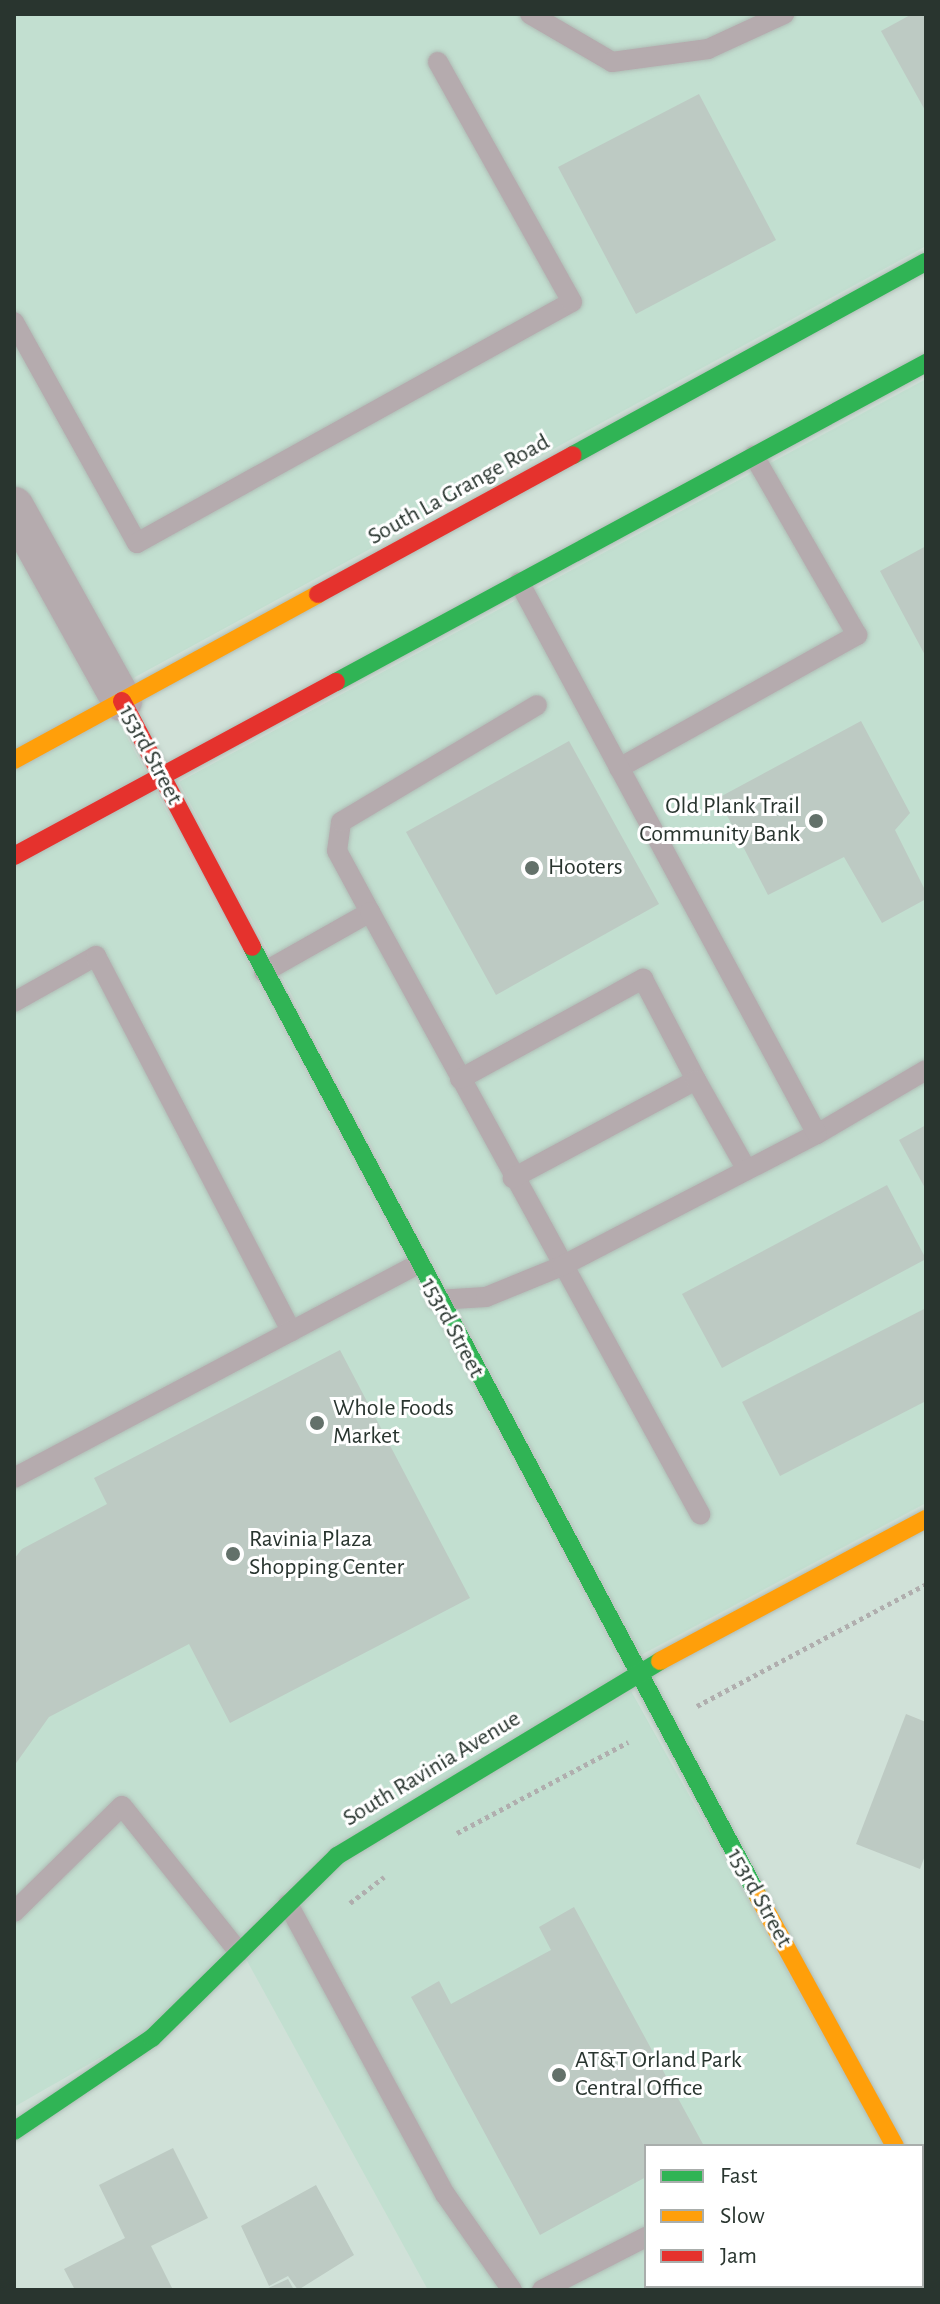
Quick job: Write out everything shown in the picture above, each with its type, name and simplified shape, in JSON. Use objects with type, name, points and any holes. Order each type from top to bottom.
[{"type":"main road","name":"South La Grange Road","points":[[14,760],[926,262]]},
{"type":"main road","points":[[14,856],[926,363]]},
{"type":"main road","name":"153rd Street","points":[[122,701],[636,1674],[894,2144]]},
{"type":"main road","name":"South Ravinia Avenue","points":[[14,2131],[152,2038],[337,1856],[636,1674],[926,1519]]},
{"type":"street","name":"153rd Street","points":[[14,507],[122,701]]},
{"type":"lane","points":[[530,14],[612,62],[708,49],[746,23],[784,14]]},
{"type":"lane","points":[[14,322],[137,543],[572,302],[438,62]]},
{"type":"lane","points":[[619,768],[857,635],[754,456]]},
{"type":"lane","points":[[519,582],[817,1134]]},
{"type":"lane","points":[[537,705],[341,822],[337,851],[513,1178],[700,1514]]},
{"type":"lane","points":[[264,972],[370,912]]},
{"type":"lane","points":[[14,1002],[96,956],[291,1331]]},
{"type":"lane","points":[[460,1079],[643,979],[747,1170]]},
{"type":"lane","points":[[437,1300],[486,1297],[562,1266],[817,1134],[926,1070]]},
{"type":"lane","points":[[513,1178],[696,1080]]},
{"type":"lane","points":[[14,1478],[419,1264]]},
{"type":"lane","points":[[14,1912],[122,1806],[239,1952]]},
{"type":"lane","points":[[288,1904],[445,2194],[512,2290]]},
{"type":"lane","points":[[542,2290],[644,2238]]},
{"type":"path","points":[[712,1698],[926,1584]]},
{"type":"shaded area","points":[[14,14],[926,14],[926,246],[104,694],[625,1671],[330,1850],[145,2032],[14,2107]]},
{"type":"shaded area","points":[[926,379],[926,1503],[641,1655],[179,782]]},
{"type":"shaded area","points":[[631,1691],[884,2144],[644,2144],[644,2288],[713,2288],[709,2290],[428,2290],[246,1959],[338,1863]]},
{"type":"building","points":[[912,14],[926,14],[926,112],[881,31]]},
{"type":"building","points":[[699,94],[776,240],[636,314],[558,167]]},
{"type":"building","points":[[926,546],[926,657],[880,571]]},
{"type":"building","name":"Old Plank Trail Community Bank","points":[[861,721],[910,813],[895,830],[926,892],[926,899],[882,923],[844,857],[768,895],[718,798]]},
{"type":"building","name":"Hooters","points":[[569,741],[659,904],[496,995],[406,832]]},
{"type":"building","points":[[926,1125],[926,1190],[899,1140]]},
{"type":"building","points":[[887,1185],[926,1259],[722,1368],[682,1294]]},
{"type":"building","points":[[926,1308],[926,1401],[780,1476],[742,1402]]},
{"type":"building","name":"Ravinia Plaza Shopping Center","points":[[340,1350],[470,1598],[230,1723],[189,1644],[49,1717],[14,1766],[14,1559],[22,1549],[107,1504],[94,1478]]},
{"type":"building","points":[[906,1714],[926,1722],[926,1853],[920,1869],[856,1844]]},
{"type":"building","name":"AT&T Orland Park Central Office","points":[[574,1907],[703,2144],[644,2144],[644,2178],[540,2235],[411,1997],[439,1981],[451,2004],[551,1950],[539,1927]]},
{"type":"building","points":[[173,2148],[208,2218],[151,2246],[173,2290],[75,2290],[64,2269],[125,2238],[99,2185]]},
{"type":"building","points":[[316,2185],[354,2255],[298,2290],[288,2276],[269,2286],[241,2226]]},
{"type":"building","points":[[288,2279],[294,2290],[264,2290]]},
{"type":"building","points":[[761,2288],[762,2290],[737,2290]]},
{"type":"traffic: fast","points":[[573,455],[926,262]]},
{"type":"traffic: fast","points":[[336,682],[926,363]]},
{"type":"traffic: fast","points":[[252,947],[758,1896]]},
{"type":"traffic: fast","points":[[14,2131],[152,2038],[337,1856],[660,1661]]},
{"type":"traffic: fast","points":[[924,2198],[926,2202]]},
{"type":"traffic: slow","points":[[14,760],[318,594]]},
{"type":"traffic: slow","points":[[660,1661],[926,1519]]},
{"type":"traffic: slow","points":[[758,1896],[894,2144]]},
{"type":"traffic: jam","points":[[318,594],[573,455]]},
{"type":"traffic: jam","points":[[14,856],[336,682]]},
{"type":"traffic: jam","points":[[122,701],[252,947]]},
{"type":"place","name":"Old Plank Trail Community Bank","points":[[816,821]]},
{"type":"place","name":"Hooters","points":[[532,868]]},
{"type":"place","name":"Whole Foods Market","points":[[317,1423]]},
{"type":"place","name":"Ravinia Plaza Shopping Center","points":[[233,1554]]},
{"type":"place","name":"AT&T Orland Park Central Office","points":[[559,2075]]}]
